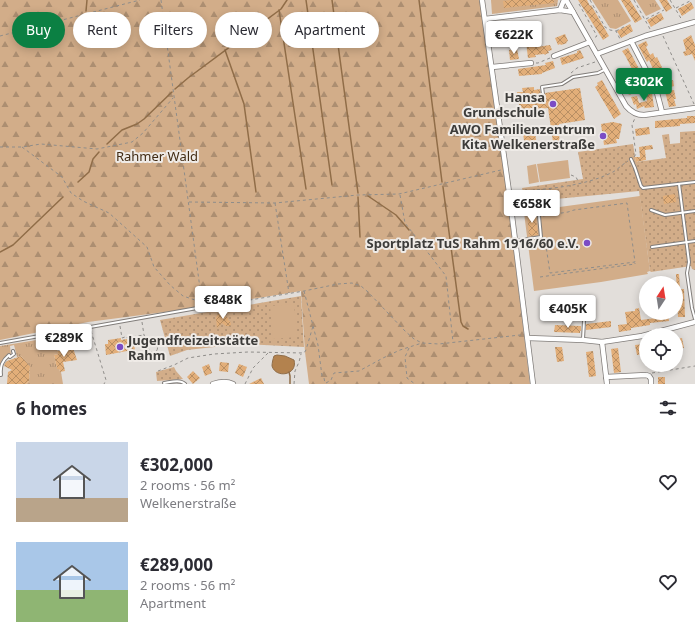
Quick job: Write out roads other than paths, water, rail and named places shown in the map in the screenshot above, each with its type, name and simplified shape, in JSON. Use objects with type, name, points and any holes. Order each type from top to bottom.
[{"type":"street","points":[[482,0],[509,192],[533,384]]},
{"type":"street","points":[[560,10],[565,0],[626,106],[632,112],[644,115],[695,107]]},
{"type":"street","points":[[485,19],[560,10],[573,12]]},
{"type":"street","points":[[596,54],[685,24],[693,22],[695,29]]},
{"type":"street","points":[[554,56],[589,41]]},
{"type":"street","points":[[631,41],[656,89],[662,112]]},
{"type":"street","points":[[492,67],[531,63]]},
{"type":"street","points":[[528,338],[602,342],[642,336],[695,320]]},
{"type":"street","points":[[602,342],[607,384]]},
{"type":"street","points":[[606,378],[646,375],[650,376],[651,384]]},
{"type":"street","points":[[213,384],[217,382],[230,382],[233,384]]},
{"type":"lane","points":[[544,101],[542,87],[562,84],[573,77],[598,73],[605,70]]},
{"type":"lane","points":[[631,159],[643,188],[695,182]]},
{"type":"lane","points":[[679,184],[689,262],[687,274],[695,320]]},
{"type":"lane","points":[[651,210],[665,215],[695,211]]},
{"type":"lane","points":[[515,241],[541,237],[539,216]]},
{"type":"lane","points":[[652,246],[695,241]]},
{"type":"lane","points":[[0,343],[203,307]]},
{"type":"lane","points":[[583,340],[586,313]]},
{"type":"lane","points":[[0,375],[1,364],[4,359],[14,354],[13,351]]},
{"type":"lane","points":[[164,383],[180,381],[185,384]]},
{"type":"waterway","points":[[86,11],[87,0]]},
{"type":"waterway","points":[[175,89],[281,9],[287,0]]},
{"type":"waterway","points":[[306,0],[332,185]]},
{"type":"waterway","points":[[332,0],[358,193]]},
{"type":"waterway","points":[[419,0],[442,182]]},
{"type":"waterway","points":[[279,10],[306,189]]},
{"type":"waterway","points":[[225,50],[244,104],[256,192]]},
{"type":"waterway","points":[[107,144],[122,130],[137,124],[144,119],[172,92]]},
{"type":"waterway","points":[[78,182],[89,172],[93,159],[99,152]]},
{"type":"waterway","points":[[443,187],[461,322],[463,326],[468,329]]},
{"type":"waterway","points":[[368,196],[396,215],[409,230]]},
{"type":"waterway","points":[[0,252],[13,245],[63,197]]},
{"type":"waterway","points":[[358,197],[360,237]]},
{"type":"waterway","points":[[289,372],[290,384]]},
{"type":"place","name":"Hansa Grundschule","points":[[553,104]]},
{"type":"place","name":"AWO Familienzentrum Kita Welkenerstraße","points":[[603,136]]},
{"type":"place","name":"Sportplatz TuS Rahm 1916/60 e.V.","points":[[587,243]]},
{"type":"place","name":"Jugendfreizeitstätte Rahm","points":[[120,347]]},
{"type":"park label","name":"Rahmer Wald","points":[[157,156]]}]
